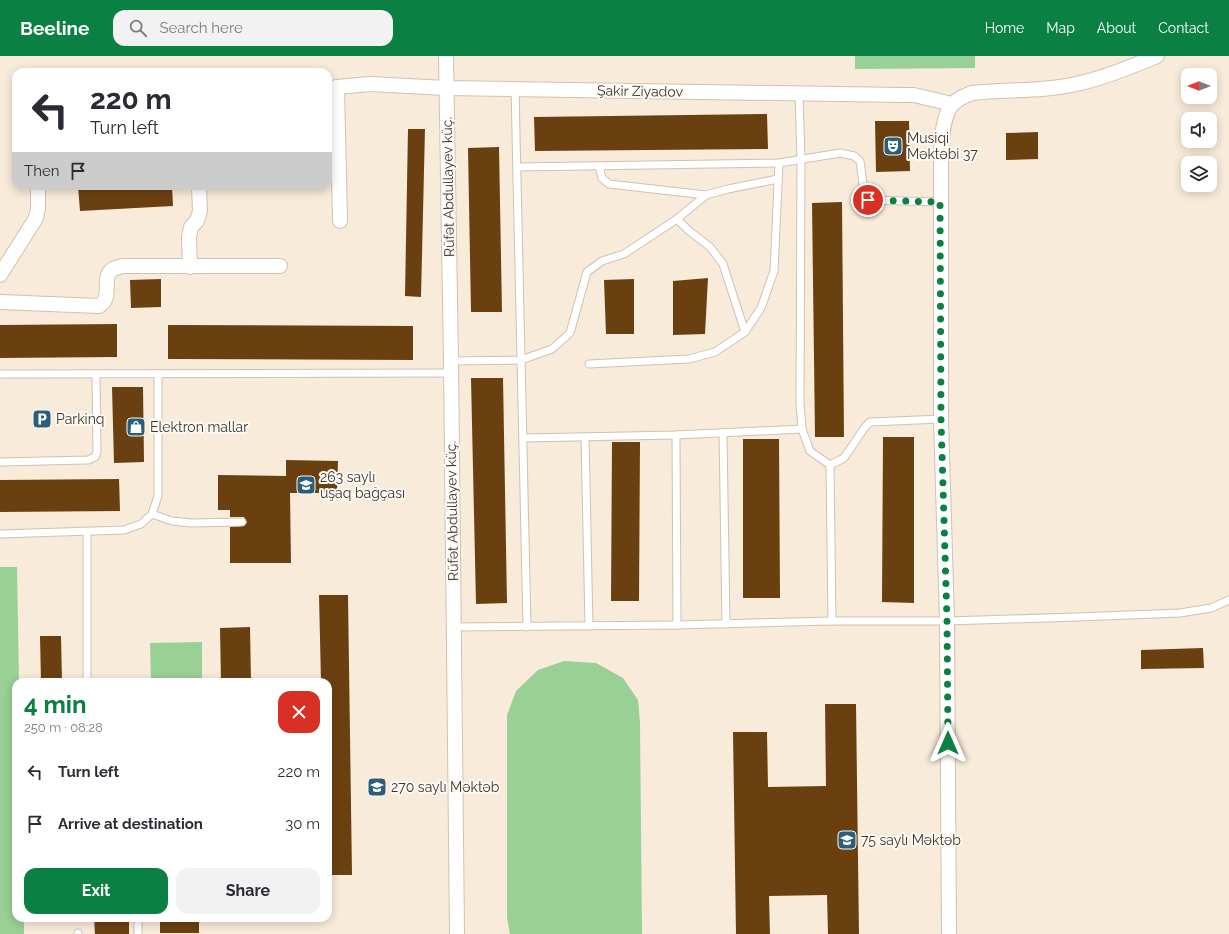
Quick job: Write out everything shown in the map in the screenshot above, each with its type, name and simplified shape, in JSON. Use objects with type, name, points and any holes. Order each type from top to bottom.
[{"type":"street","name":"Rüfət Abdullayev küç.","points":[[446,56],[457,934]]},
{"type":"street","points":[[949,934],[947,621],[941,419],[940,202],[943,128],[952,104],[962,97],[972,93],[1075,85],[1105,76],[1157,56]]},
{"type":"street","name":"Şakir Ziyadov","points":[[333,88],[370,84],[446,88],[799,93],[914,96],[952,104]]},
{"type":"street","points":[[333,88],[340,221]]},
{"type":"street","points":[[0,275],[36,218],[38,208],[38,190]]},
{"type":"street","points":[[190,267],[189,237],[191,227],[197,221],[200,211],[199,190]]},
{"type":"street","points":[[0,302],[99,306],[104,304],[107,298],[108,275],[113,269],[122,266],[280,266]]},
{"type":"lane","points":[[515,89],[527,627]]},
{"type":"lane","points":[[799,93],[801,159],[800,403],[802,429],[810,451],[830,465]]},
{"type":"lane","points":[[517,167],[779,163],[840,153],[854,156],[860,161],[864,192],[868,200],[940,202]]},
{"type":"lane","points":[[589,364],[689,359],[715,352],[745,332],[761,308],[774,271],[779,163]]},
{"type":"lane","points":[[599,166],[602,178],[609,184],[706,195],[778,179]]},
{"type":"lane","points":[[0,374],[158,374],[451,367],[521,360],[552,349],[570,333],[587,272],[602,261],[624,254],[677,220],[706,195]]},
{"type":"lane","points":[[677,220],[710,247],[723,264],[745,332]]},
{"type":"lane","points":[[0,462],[88,460],[95,457],[97,452],[96,374]]},
{"type":"lane","points":[[0,534],[124,530],[141,524],[152,514],[158,496],[158,374]]},
{"type":"lane","points":[[830,465],[844,458],[870,422],[941,419]]},
{"type":"lane","points":[[523,438],[676,435],[802,429]]},
{"type":"lane","points":[[723,432],[726,624]]},
{"type":"lane","points":[[676,435],[677,626]]},
{"type":"lane","points":[[585,437],[589,626]]},
{"type":"lane","points":[[830,465],[832,621]]},
{"type":"lane","points":[[152,514],[172,521],[191,523],[242,522]]},
{"type":"lane","points":[[87,532],[87,678]]},
{"type":"lane","points":[[453,627],[677,626],[832,621],[947,621],[1180,613],[1211,608],[1229,600]]},
{"type":"lane","points":[[138,922],[138,934]]},
{"type":"green space","points":[[855,56],[975,56],[975,68],[855,69]]},
{"type":"green space","points":[[0,567],[17,567],[19,678],[12,678],[12,922],[24,922],[24,934],[0,934]]},
{"type":"green space","points":[[202,642],[202,678],[151,678],[150,643]]},
{"type":"green space","points":[[564,661],[596,663],[623,678],[638,700],[640,723],[642,934],[510,934],[507,918],[507,715],[516,691],[538,670]]},
{"type":"building","points":[[767,114],[768,149],[535,151],[534,117]]},
{"type":"building","points":[[875,121],[909,121],[910,171],[876,172]]},
{"type":"building","points":[[408,129],[425,129],[421,297],[405,296]]},
{"type":"building","points":[[1038,132],[1038,159],[1006,160],[1006,133]]},
{"type":"building","points":[[499,147],[502,312],[471,312],[468,148]]},
{"type":"building","points":[[78,190],[172,190],[173,206],[80,211]]},
{"type":"building","points":[[842,202],[844,437],[815,437],[812,203]]},
{"type":"building","points":[[708,278],[705,334],[673,335],[673,281]]},
{"type":"building","points":[[161,279],[161,307],[131,308],[130,280]]},
{"type":"building","points":[[634,279],[634,334],[606,334],[604,280]]},
{"type":"building","points":[[117,324],[117,357],[0,358],[0,325]]},
{"type":"building","points":[[168,325],[413,326],[413,360],[168,359]]},
{"type":"building","points":[[471,378],[503,378],[507,603],[476,604]]},
{"type":"building","points":[[112,387],[143,387],[144,462],[114,463]]},
{"type":"building","points":[[883,437],[914,437],[914,603],[882,602]]},
{"type":"building","points":[[743,439],[779,439],[780,598],[743,598]]},
{"type":"building","points":[[612,442],[640,442],[639,601],[611,601]]},
{"type":"building","points":[[286,460],[338,461],[337,493],[290,493],[291,563],[230,563],[230,527],[244,526],[247,522],[244,517],[230,517],[230,510],[218,510],[218,475],[286,476]]},
{"type":"building","points":[[119,479],[120,511],[0,512],[0,480]]},
{"type":"building","points":[[319,595],[348,595],[352,875],[332,875],[332,678],[321,678]]},
{"type":"building","points":[[250,627],[251,678],[221,678],[220,628]]},
{"type":"building","points":[[40,636],[61,636],[62,678],[41,678]]},
{"type":"building","points":[[1203,648],[1204,668],[1141,669],[1141,650]]},
{"type":"building","points":[[825,704],[856,704],[859,934],[828,934],[827,895],[769,896],[770,934],[736,934],[733,732],[767,732],[768,787],[826,786]]},
{"type":"building","points":[[94,922],[129,922],[129,934],[95,934]]},
{"type":"building","points":[[160,922],[199,922],[199,933],[160,933]]},
{"type":"place","name":"Musiqi Məktəbi 37","points":[[893,146]]},
{"type":"place","name":"Parkinq","points":[[42,419]]},
{"type":"place","name":"Elektron mallar","points":[[136,427]]},
{"type":"place","name":"263 saylı uşaq bağçası","points":[[306,485]]},
{"type":"place","name":"270 saylı Məktəb","points":[[377,787]]},
{"type":"place","name":"75 saylı Məktəb","points":[[847,840]]},
{"type":"route","points":[[868,200],[940,202],[941,419],[947,621],[948,743]]}]
